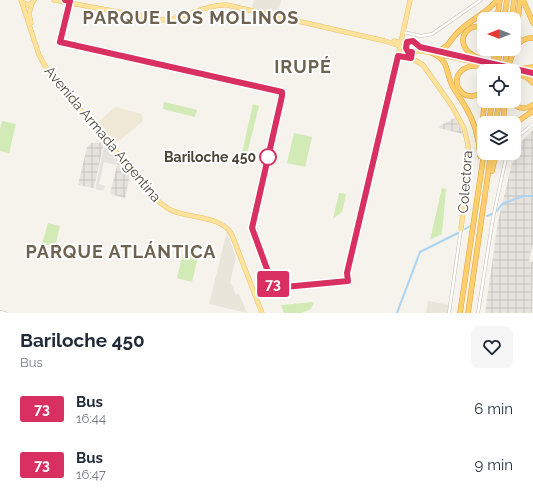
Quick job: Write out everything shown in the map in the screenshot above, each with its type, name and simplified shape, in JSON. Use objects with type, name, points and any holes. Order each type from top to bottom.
[{"type":"highway","points":[[438,51],[448,45],[457,33],[488,10],[497,0]]},
{"type":"highway","points":[[497,12],[500,0]]},
{"type":"highway","points":[[505,12],[507,0]]},
{"type":"highway","points":[[513,12],[514,0]]},
{"type":"highway","points":[[519,12],[520,0]]},
{"type":"highway","points":[[524,0],[533,23]]},
{"type":"highway","points":[[477,26],[469,28],[464,36],[463,43],[471,54],[487,64]]},
{"type":"highway","points":[[511,64],[513,53],[519,43],[526,39],[533,38]]},
{"type":"highway","points":[[432,53],[440,57],[446,64],[450,83],[472,118],[477,131]]},
{"type":"highway","points":[[477,66],[467,68],[461,72],[457,80],[462,94],[467,96],[477,95]]},
{"type":"highway","points":[[521,69],[533,67]]},
{"type":"highway","points":[[521,72],[533,75]]},
{"type":"highway","points":[[521,75],[533,83]]},
{"type":"highway","points":[[521,108],[528,108],[533,105]]},
{"type":"highway","points":[[521,119],[533,111]]},
{"type":"highway","points":[[460,313],[481,160]]},
{"type":"highway","points":[[468,313],[490,160]]},
{"type":"highway","points":[[485,196],[494,160]]},
{"type":"main road","points":[[21,1],[27,5],[38,0]]},
{"type":"main road","points":[[54,0],[162,20],[172,19],[217,6],[227,5],[400,44],[412,41],[420,47],[487,64]]},
{"type":"main road","points":[[65,0],[164,18],[216,4],[228,3],[400,44],[406,48],[408,52],[422,51],[487,64]]},
{"type":"main road","points":[[400,44],[410,0]]},
{"type":"main road","name":"Avenida Armada Argentina","points":[[21,1],[39,55],[45,66],[157,200],[173,211],[218,222],[228,229],[232,235],[264,313]]},
{"type":"main road","name":"Avenida Armada Argentina","points":[[33,2],[29,11],[30,18],[40,54],[50,69],[90,118],[162,201],[175,209],[219,220],[230,227],[236,238],[264,313]]},
{"type":"main road","points":[[406,48],[407,42]]},
{"type":"main road","name":"Colectora","points":[[400,44],[398,56],[411,58],[421,63],[459,117],[466,135],[469,152],[469,168],[461,229]]},
{"type":"main road","points":[[411,58],[413,52],[417,48],[416,44]]},
{"type":"street","points":[[402,32],[421,36],[432,34],[481,0]]},
{"type":"street","points":[[521,134],[533,124]]},
{"type":"street","points":[[478,313],[493,218],[505,160]]},
{"type":"street","name":"Colectora","points":[[449,313],[461,229]]},
{"type":"street","points":[[0,312],[5,313]]},
{"type":"shaded area","points":[[254,0],[281,0],[278,14],[252,8]]},
{"type":"shaded area","points":[[115,107],[142,114],[143,121],[114,145],[96,124]]},
{"type":"shaded area","points":[[456,117],[463,134],[439,128],[440,126]]},
{"type":"shaded area","points":[[533,130],[533,243],[529,261],[533,262],[532,313],[485,313],[498,221],[513,160],[521,160],[521,142]]},
{"type":"shaded area","points":[[104,142],[94,188],[78,185],[87,147],[91,143]]},
{"type":"shaded area","points":[[105,142],[118,158],[116,165],[104,162],[99,184],[105,186],[103,191],[95,189]]},
{"type":"shaded area","points":[[119,157],[131,171],[125,198],[110,194]]},
{"type":"shaded area","points":[[227,231],[236,258],[230,282],[236,294],[239,294],[247,313],[209,304]]},
{"type":"shaded area","points":[[428,301],[449,305],[448,313],[426,313]]},
{"type":"green space","points":[[164,102],[197,110],[195,117],[163,109]]},
{"type":"green space","points":[[253,104],[259,106],[247,154],[242,153]]},
{"type":"green space","points":[[2,121],[16,124],[9,153],[0,151],[0,129]]},
{"type":"green space","points":[[294,133],[312,137],[305,167],[287,163]]},
{"type":"green space","points":[[442,188],[446,189],[442,234],[430,240]]},
{"type":"green space","points":[[339,193],[346,194],[342,212],[333,219]]},
{"type":"green space","points":[[48,223],[60,226],[55,247],[42,244]]},
{"type":"green space","points":[[183,254],[198,257],[192,282],[177,278]]},
{"type":"green space","points":[[314,302],[311,309],[301,313],[284,313],[281,305]]},
{"type":"waterway","points":[[497,211],[502,204],[523,196],[533,196]]},
{"type":"waterway","points":[[487,216],[492,214]]},
{"type":"waterway","points":[[465,229],[470,226]]},
{"type":"waterway","points":[[397,313],[420,252],[458,233]]},
{"type":"bus line","name":"73","points":[[65,0],[70,1],[60,42],[282,92],[252,228],[274,288],[348,281],[347,273],[398,56],[411,58],[412,52],[408,52],[406,49],[407,42],[413,41],[420,47],[533,73]]},
{"type":"place","name":"Bariloche 450","points":[[268,157]]},
{"type":"district","name":"PARQUE LOS MOLINOS","points":[[191,17]]},
{"type":"district","name":"IRUPÉ","points":[[303,66]]},
{"type":"district","name":"PARQUE ATLÁNTICA","points":[[121,251]]}]
